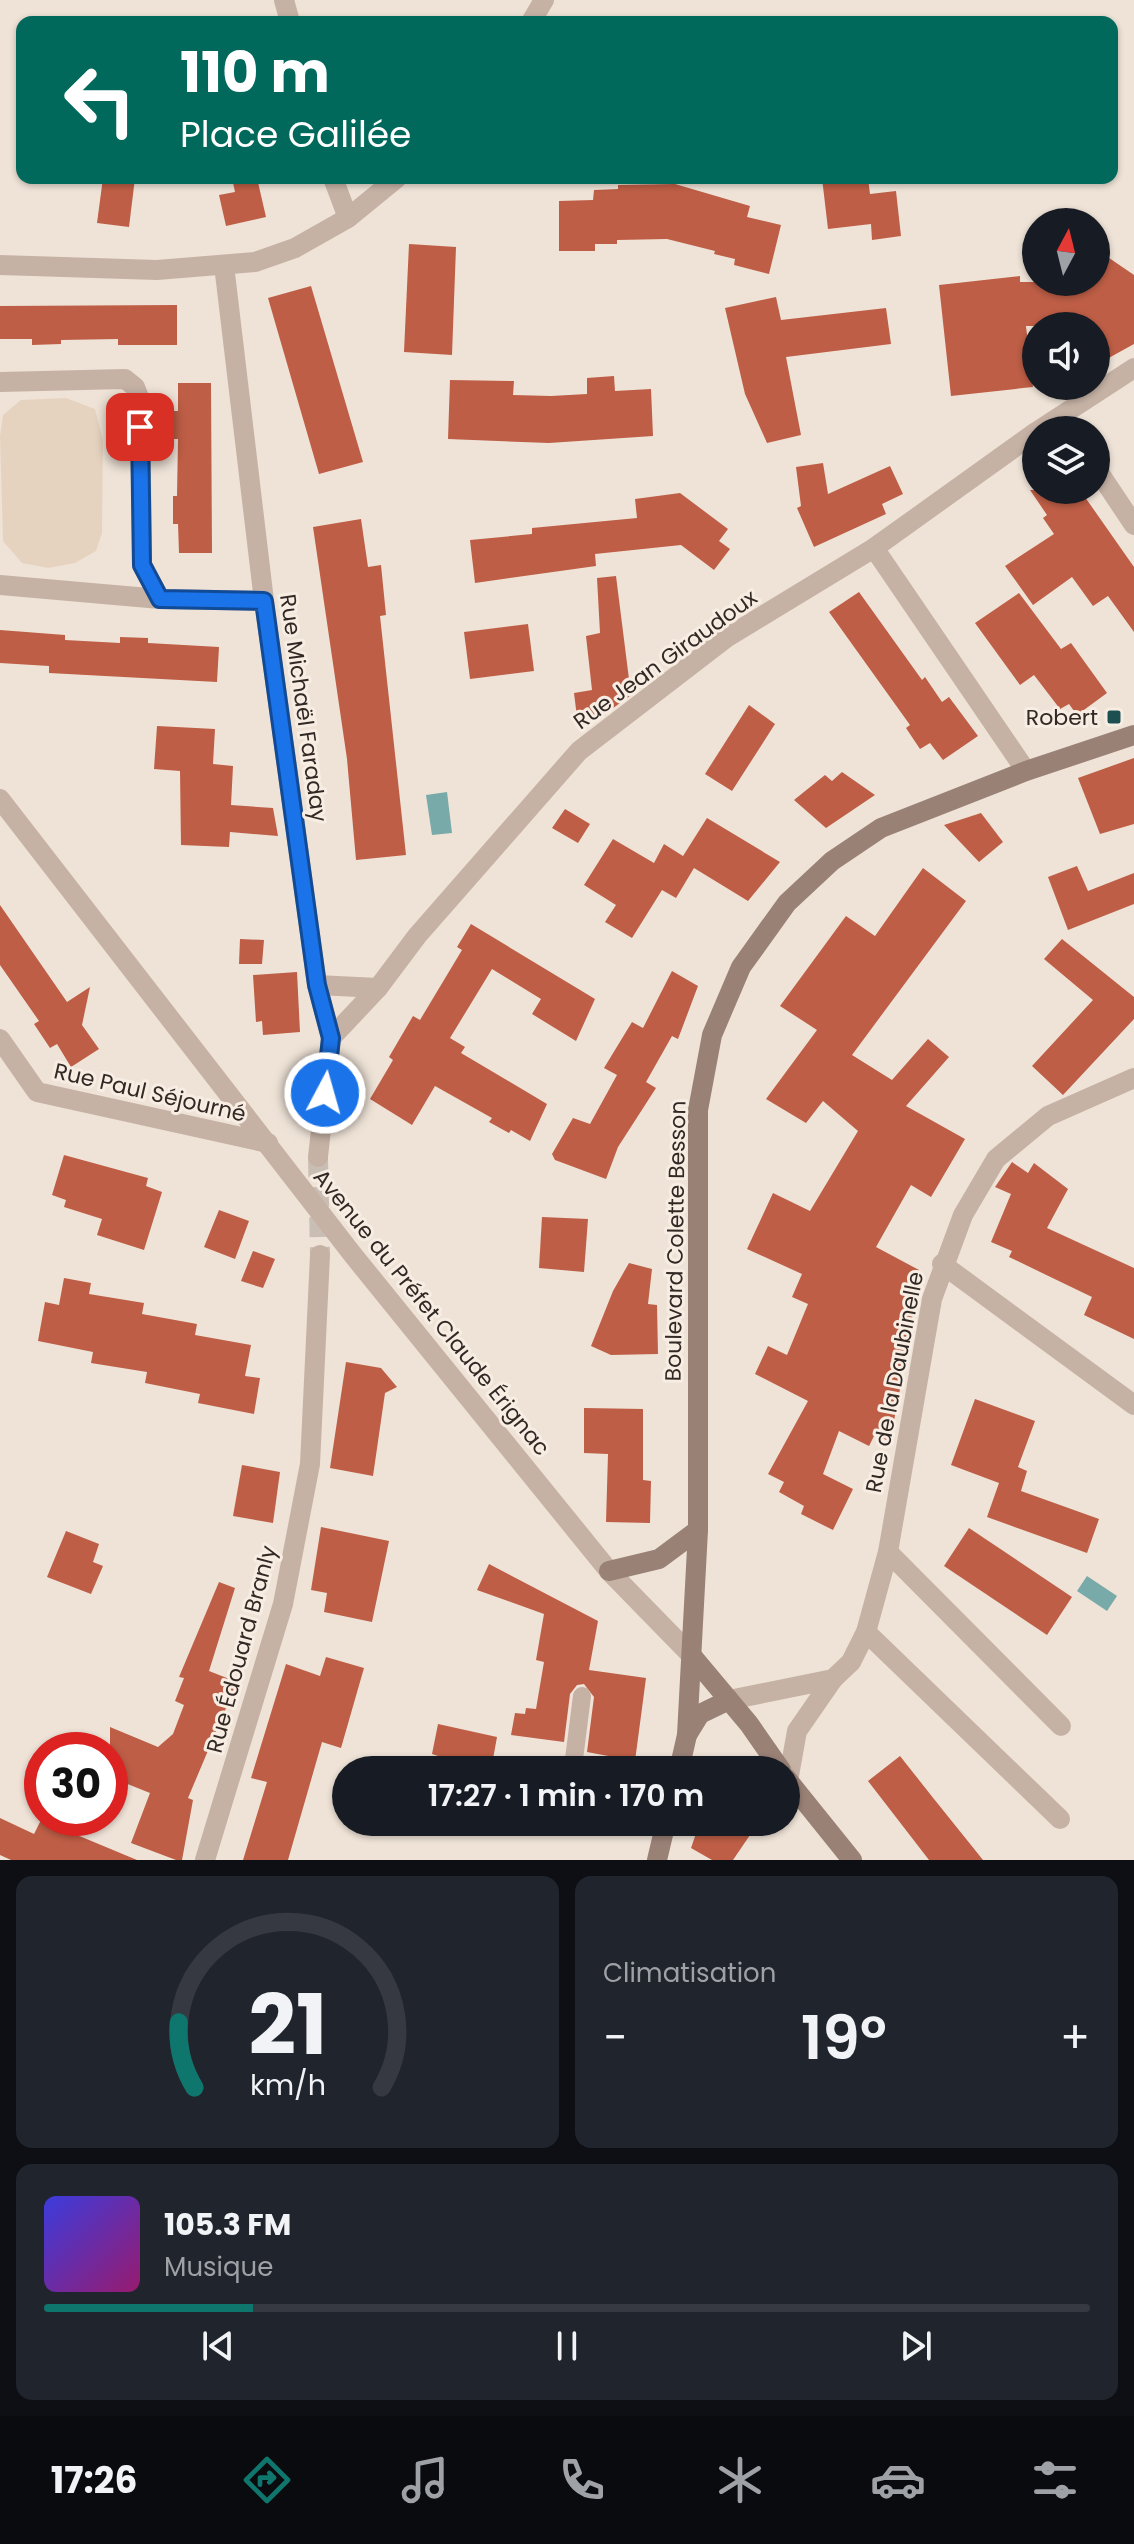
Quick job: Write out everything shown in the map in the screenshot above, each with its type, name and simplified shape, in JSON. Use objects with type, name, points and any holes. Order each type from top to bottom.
[{"type":"main road","name":"Boulevard Colette Besson","points":[[682,1756],[687,1735],[698,1530],[698,1110],[712,1035],[735,981],[787,903],[832,861],[881,828],[1026,771],[1134,735]]},
{"type":"main road","points":[[609,1571],[659,1559],[698,1530]]},
{"type":"main road","points":[[692,1656],[770,1756]]},
{"type":"main road","points":[[687,1735],[700,1714],[729,1700]]},
{"type":"main road","points":[[800,1796],[852,1860]]},
{"type":"main road","points":[[657,1860],[663,1836]]},
{"type":"street","points":[[335,184],[348,218]]},
{"type":"street","points":[[0,265],[157,270],[255,262],[295,248],[348,218],[390,184]]},
{"type":"street","name":"Rue Michaël Faraday","points":[[224,265],[264,601],[317,985],[331,1038],[318,1157]]},
{"type":"street","name":"Rue Jean Giraudoux","points":[[1073,416],[1134,368]]},
{"type":"street","points":[[0,382],[125,379],[135,387],[140,400],[142,565],[160,599]]},
{"type":"street","name":"Rue Jean Giraudoux","points":[[331,1038],[378,988],[417,936],[579,751],[726,638],[874,548],[1022,442]]},
{"type":"street","points":[[1110,489],[1134,525]]},
{"type":"street","points":[[874,548],[1026,771]]},
{"type":"street","points":[[0,585],[160,599],[264,601]]},
{"type":"street","name":"Avenue du Préfet Claude Érignac","points":[[0,799],[353,1255],[609,1571],[692,1656]]},
{"type":"street","points":[[317,985],[378,988]]},
{"type":"street","name":"Rue Paul Séjourné","points":[[0,1039],[37,1092],[268,1143]]},
{"type":"street","name":"Rue de la Daubinelle","points":[[790,1756],[797,1731],[833,1679],[851,1662],[866,1632],[888,1552],[912,1400],[942,1264],[963,1215],[996,1159],[1048,1116],[1134,1078]]},
{"type":"street","name":"Rue Édouard Branly","points":[[205,1860],[283,1604],[310,1464],[320,1255]]},
{"type":"street","points":[[942,1264],[1134,1405]]},
{"type":"street","points":[[888,1552],[1061,1726]]},
{"type":"street","points":[[866,1632],[1060,1819]]},
{"type":"street","points":[[729,1700],[833,1679]]},
{"type":"lane","points":[[574,1756],[582,1696]]},
{"type":"shaded area","points":[[66,398],[95,409],[103,440],[102,533],[96,551],[75,563],[48,568],[22,563],[3,541],[0,436],[3,415],[21,400]]},
{"type":"water","points":[[447,792],[452,833],[432,835],[426,795]]},
{"type":"water","points":[[1087,1576],[1117,1596],[1107,1611],[1077,1591]]},
{"type":"building","points":[[102,184],[134,184],[129,227],[97,223]]},
{"type":"building","points":[[233,184],[258,184],[266,217],[226,226],[219,195],[235,192]]},
{"type":"building","points":[[675,184],[750,206],[747,217],[781,225],[769,274],[734,265],[735,259],[714,254],[715,251],[667,239],[617,240],[617,244],[595,244],[595,251],[559,251],[559,201],[593,200],[594,190],[618,189],[618,185]]},
{"type":"building","points":[[823,184],[869,184],[870,194],[896,191],[901,236],[872,240],[871,224],[828,229]]},
{"type":"building","points":[[409,244],[456,247],[452,355],[404,352]]},
{"type":"building","points":[[1110,259],[1134,275],[1134,344],[1110,357],[1110,312],[1022,312],[1022,388],[951,396],[939,285],[1020,276],[1022,296],[1110,296]]},
{"type":"building","points":[[311,286],[363,462],[319,474],[268,298]]},
{"type":"building","points":[[776,297],[781,320],[886,308],[891,344],[786,357],[801,435],[767,443],[745,394],[725,308]]},
{"type":"building","points":[[177,305],[177,345],[118,345],[118,339],[61,340],[61,344],[32,345],[32,339],[0,339],[0,306]]},
{"type":"building","points":[[614,376],[615,391],[651,389],[653,436],[549,443],[448,439],[450,380],[514,381],[513,395],[551,396],[587,394],[587,378]]},
{"type":"building","points":[[178,383],[211,383],[212,553],[179,553],[178,524],[173,524],[178,439],[172,439],[172,411],[178,411]]},
{"type":"building","points":[[823,463],[828,494],[890,466],[903,494],[882,504],[886,514],[814,547],[797,508],[801,506],[796,467]]},
{"type":"building","points":[[680,493],[728,529],[719,541],[730,549],[714,570],[681,545],[595,554],[596,566],[475,583],[470,540],[532,534],[532,528],[637,518],[635,499]]},
{"type":"building","points":[[1040,504],[1090,504],[1134,567],[1134,632],[1108,596],[1093,606],[1072,577],[1033,605],[1005,566],[1054,534],[1043,518],[1047,515]]},
{"type":"building","points":[[361,519],[368,567],[381,565],[386,615],[380,616],[406,855],[356,860],[347,759],[313,527]]},
{"type":"building","points":[[616,576],[631,695],[605,714],[577,717],[574,693],[592,690],[586,636],[600,633],[597,578]]},
{"type":"building","points":[[859,592],[922,680],[925,677],[942,702],[949,697],[978,736],[943,760],[930,743],[920,749],[906,728],[910,725],[829,612]]},
{"type":"building","points":[[1019,593],[1061,649],[1071,643],[1107,693],[1077,715],[1069,704],[1060,709],[1034,675],[1020,685],[975,623]]},
{"type":"building","points":[[528,624],[534,671],[470,679],[464,632]]},
{"type":"building","points":[[0,630],[65,635],[65,640],[120,643],[120,637],[148,638],[148,643],[219,647],[217,682],[49,673],[49,666],[0,663]]},
{"type":"building","points":[[749,705],[775,724],[732,791],[705,774]]},
{"type":"building","points":[[157,726],[215,729],[213,764],[233,766],[231,805],[273,808],[278,836],[230,832],[229,847],[181,845],[180,771],[154,769]]},
{"type":"building","points":[[1134,758],[1134,824],[1100,834],[1078,778]]},
{"type":"building","points":[[842,772],[875,795],[826,828],[794,800],[825,775],[832,781]]},
{"type":"building","points":[[565,809],[590,824],[578,843],[552,828]]},
{"type":"building","points":[[981,813],[1003,842],[979,862],[944,825]]},
{"type":"building","points":[[707,818],[780,862],[748,901],[694,868],[676,898],[662,890],[632,938],[605,922],[616,905],[584,885],[613,839],[654,863],[664,844],[683,856]]},
{"type":"building","points":[[1077,866],[1088,891],[1134,873],[1134,904],[1068,930],[1048,877]]},
{"type":"building","points":[[923,868],[966,901],[852,1055],[892,1080],[928,1039],[949,1057],[906,1106],[965,1139],[931,1197],[911,1185],[876,1247],[919,1270],[908,1347],[890,1442],[875,1434],[869,1446],[839,1431],[823,1474],[853,1489],[833,1530],[801,1514],[804,1506],[779,1492],[784,1482],[768,1474],[808,1401],[755,1374],[768,1346],[787,1355],[808,1304],[792,1297],[802,1274],[747,1249],[773,1193],[810,1211],[858,1131],[823,1101],[806,1123],[766,1099],[817,1030],[780,1006],[846,916],[875,936]]},
{"type":"building","points":[[0,905],[67,1002],[90,987],[82,1025],[99,1049],[71,1067],[57,1044],[50,1048],[34,1024],[39,1021],[0,965]]},
{"type":"building","points":[[471,924],[595,999],[576,1041],[532,1014],[541,999],[492,969],[450,1038],[465,1047],[461,1053],[547,1104],[530,1141],[489,1122],[492,1118],[435,1086],[412,1125],[370,1099],[393,1060],[389,1057],[413,1016],[420,1020],[462,950],[457,947]]},
{"type":"building","points":[[240,939],[264,940],[262,964],[239,964]]},
{"type":"building","points":[[1062,939],[1134,997],[1134,1019],[1063,1095],[1032,1066],[1093,1000],[1044,959]]},
{"type":"building","points":[[672,971],[698,986],[678,1039],[672,1036],[646,1082],[656,1088],[618,1147],[606,1179],[555,1160],[552,1154],[573,1118],[590,1124],[617,1075],[604,1068],[632,1022],[643,1028]]},
{"type":"building","points":[[297,972],[300,1032],[263,1035],[262,1021],[256,1022],[253,975]]},
{"type":"building","points":[[64,1155],[148,1178],[146,1186],[162,1192],[144,1250],[97,1235],[102,1219],[64,1207],[66,1200],[52,1195]]},
{"type":"building","points":[[1012,1162],[1028,1173],[1034,1163],[1068,1189],[1047,1228],[1134,1268],[1134,1339],[1084,1315],[1092,1297],[1009,1257],[1012,1251],[991,1242],[1011,1194],[995,1187]]},
{"type":"building","points":[[219,1210],[249,1221],[235,1259],[204,1247]]},
{"type":"building","points":[[542,1217],[588,1219],[584,1272],[539,1268]]},
{"type":"building","points":[[253,1251],[275,1259],[263,1288],[241,1281]]},
{"type":"building","points":[[629,1263],[652,1269],[648,1304],[657,1305],[658,1354],[611,1355],[591,1346],[613,1291]]},
{"type":"building","points":[[64,1278],[91,1283],[89,1294],[144,1303],[142,1314],[197,1324],[195,1335],[251,1345],[245,1376],[260,1378],[254,1414],[198,1403],[200,1394],[145,1383],[147,1372],[91,1363],[93,1352],[38,1341],[45,1302],[59,1305]]},
{"type":"building","points":[[346,1362],[381,1368],[397,1387],[385,1393],[373,1476],[330,1468]]},
{"type":"building","points":[[975,1399],[1035,1421],[1018,1467],[1027,1471],[1021,1491],[1099,1519],[1087,1553],[987,1517],[999,1483],[951,1465]]},
{"type":"building","points":[[584,1408],[643,1409],[643,1480],[651,1481],[650,1523],[606,1522],[608,1454],[584,1453]]},
{"type":"building","points":[[242,1465],[280,1472],[273,1523],[233,1516]]},
{"type":"building","points":[[321,1527],[389,1541],[372,1622],[324,1612],[327,1593],[311,1590]]},
{"type":"building","points":[[969,1528],[1072,1597],[1047,1635],[944,1566]]},
{"type":"building","points":[[66,1531],[99,1544],[93,1562],[103,1566],[91,1594],[47,1577]]},
{"type":"building","points":[[489,1564],[598,1621],[589,1670],[646,1678],[636,1756],[587,1752],[594,1697],[584,1684],[577,1685],[570,1694],[564,1742],[511,1735],[515,1713],[525,1714],[526,1708],[536,1709],[544,1662],[536,1660],[544,1614],[477,1590]]},
{"type":"building","points":[[219,1582],[235,1588],[209,1671],[237,1682],[188,1798],[193,1800],[182,1860],[176,1860],[131,1843],[150,1793],[128,1784],[128,1734],[158,1747],[173,1734],[184,1705],[175,1701],[184,1678],[179,1677]]},
{"type":"building","points":[[326,1657],[364,1668],[341,1748],[322,1742],[288,1860],[243,1860],[267,1782],[251,1778],[286,1664],[320,1676]]},
{"type":"building","points":[[438,1724],[497,1737],[494,1756],[432,1754]]},
{"type":"building","points":[[900,1756],[983,1860],[929,1860],[868,1781]]},
{"type":"building","points":[[0,1818],[24,1829],[24,1836],[79,1836],[137,1860],[11,1860],[0,1855]]},
{"type":"building","points":[[695,1836],[749,1836],[733,1860],[712,1860],[691,1848]]},
{"type":"tunnel","points":[[318,1157],[320,1255]]},
{"type":"place","name":"Robert","points":[[1114,717]]},
{"type":"route","points":[[140,427],[142,565],[160,599],[264,601],[317,985],[331,1038],[325,1093]]}]
